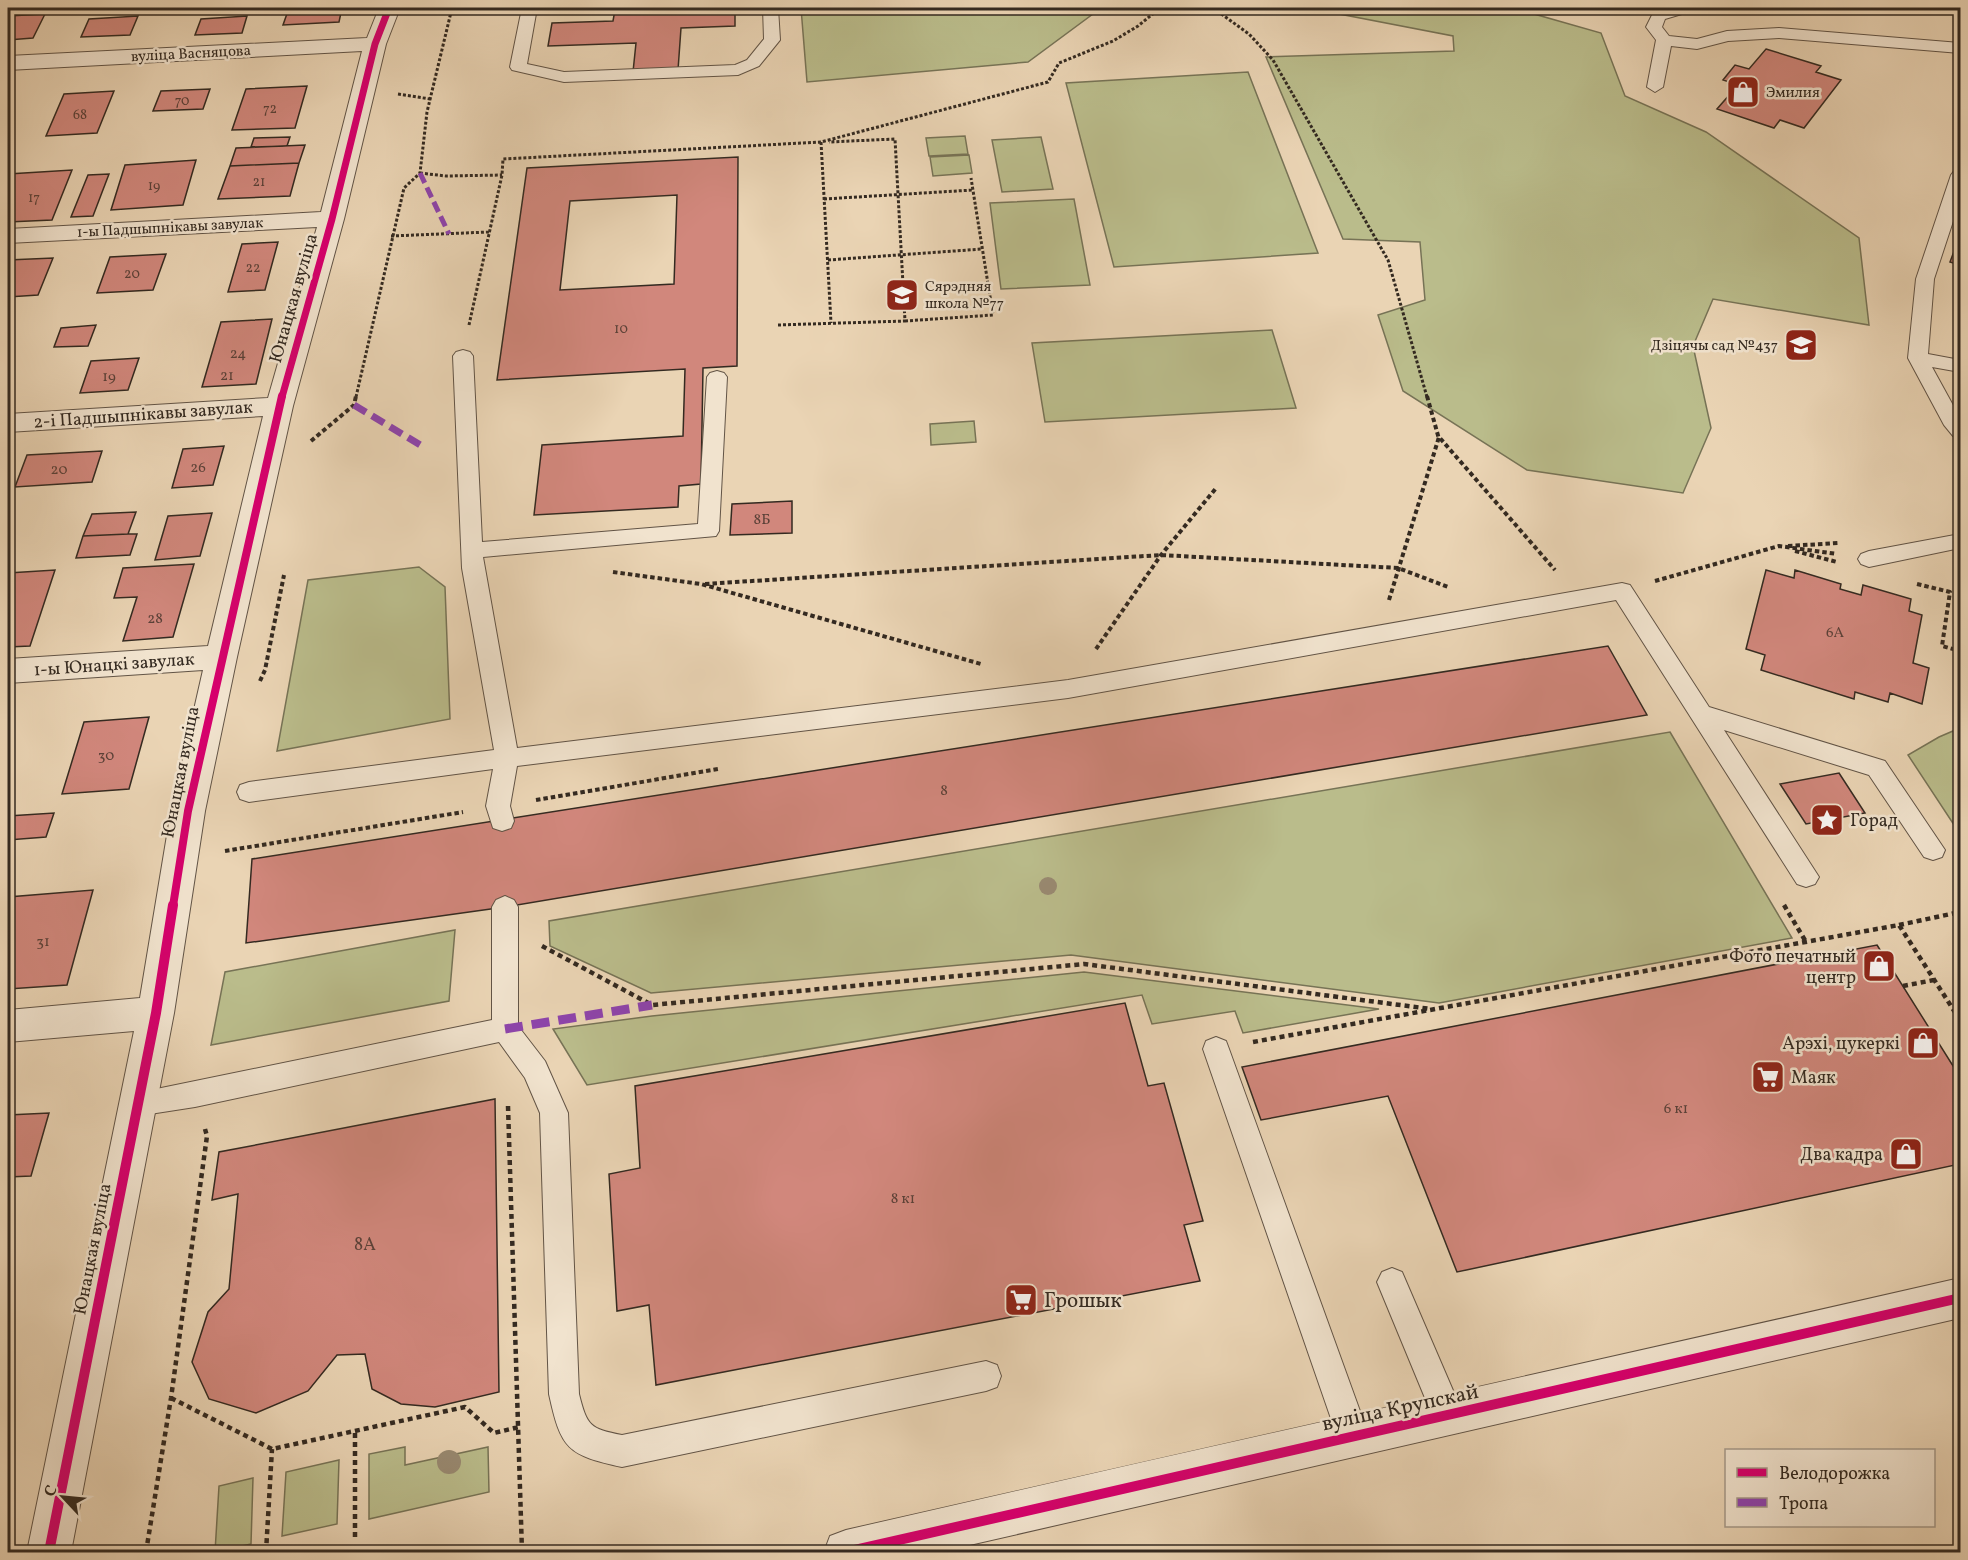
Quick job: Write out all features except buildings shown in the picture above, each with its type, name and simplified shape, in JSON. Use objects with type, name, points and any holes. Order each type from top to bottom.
[{"type":"street","name":"Юнацкая вуліца","points":[[49,1552],[156,1013],[188,811],[221,657],[279,406],[332,219],[375,44],[388,11]]},
{"type":"street","name":"вуліца Васняцова","points":[[8,63],[375,44]]},
{"type":"street","name":"1-ы Падшыпнікавы завулак","points":[[8,236],[332,219]]},
{"type":"street","name":"2-і Падшыпнікавы завулак","points":[[8,423],[279,406]]},
{"type":"street","name":"1-ы Юнацкі завулак","points":[[8,671],[221,657]]},
{"type":"street","points":[[8,1026],[156,1013]]},
{"type":"street","name":"вуліца Крупскай","points":[[846,1552],[1960,1298]]},
{"type":"lane","points":[[529,8],[518,67],[564,77],[738,70],[753,63],[771,40],[770,8]]},
{"type":"lane","points":[[1687,8],[1659,16],[1654,27],[1664,40],[1697,44],[1727,36],[1779,33],[1960,48]]},
{"type":"lane","points":[[1655,87],[1664,40]]},
{"type":"lane","points":[[1960,175],[1925,279],[1918,358],[1951,420],[1960,431]]},
{"type":"lane","points":[[463,356],[473,568],[507,758],[498,806],[502,821]]},
{"type":"lane","points":[[1918,358],[1960,366]]},
{"type":"lane","points":[[472,550],[708,531],[717,376]]},
{"type":"lane","points":[[1869,559],[1960,540]]},
{"type":"lane","points":[[249,792],[1068,689],[1622,591],[1806,876]]},
{"type":"lane","points":[[1702,714],[1877,768],[1933,850]]},
{"type":"lane","points":[[505,917],[505,1029],[535,1070],[554,1113],[564,1394],[571,1424],[589,1444],[622,1451],[986,1376]]},
{"type":"lane","points":[[137,1104],[195,1095],[505,1029]]},
{"type":"lane","points":[[1216,1049],[1353,1436]]},
{"type":"lane","points":[[1392,1282],[1448,1416]]},
{"type":"path","points":[[821,142],[1048,82],[1059,63],[1083,55],[1146,22],[1160,8]]},
{"type":"path","points":[[1213,8],[1249,34],[1273,60],[1388,260],[1439,440],[1379,633]]},
{"type":"path","points":[[427,112],[452,10]]},
{"type":"path","points":[[388,11],[476,11]]},
{"type":"path","points":[[463,356],[502,175],[503,159],[895,139],[905,321]]},
{"type":"path","points":[[821,142],[831,323]]},
{"type":"path","points":[[420,173],[446,176],[502,175]]},
{"type":"path","points":[[778,325],[905,321],[993,315],[971,178]]},
{"type":"path","points":[[824,199],[973,190]]},
{"type":"path","points":[[391,236],[489,232]]},
{"type":"path","points":[[828,260],[982,249]]},
{"type":"path","points":[[1439,440],[1439,437],[1579,598]]},
{"type":"path","points":[[1068,689],[1161,555],[1216,487]]},
{"type":"path","points":[[1622,591],[1779,546],[1869,559]]},
{"type":"path","points":[[701,584],[1161,555],[1398,568],[1507,611]]},
{"type":"path","points":[[612,572],[701,584],[988,666]]},
{"type":"path","points":[[1216,1049],[1960,912]]},
{"type":"path","points":[[505,917],[652,1005],[1084,964],[1431,1010]]},
{"type":"path","points":[[1899,925],[1960,1020]]},
{"type":"path","points":[[1903,986],[1934,980]]},
{"type":"path","points":[[508,1099],[522,1552]]},
{"type":"path","points":[[171,1398],[272,1449],[355,1433],[465,1407],[494,1432],[519,1427]]},
{"type":"path","points":[[355,1433],[355,1538]]},
{"type":"path","points":[[266,1552],[272,1449]]},
{"type":"green space","points":[[801,8],[1101,8],[1028,62],[807,82]]},
{"type":"green space","points":[[1308,8],[1513,8],[1601,33],[1625,96],[1706,132],[1859,238],[1869,325],[1713,299],[1693,346],[1711,428],[1683,493],[1527,470],[1403,391],[1378,315],[1425,300],[1420,242],[1343,239],[1266,57],[1454,51],[1453,36]]},
{"type":"green space","points":[[1248,72],[1318,253],[1114,267],[1066,83]]},
{"type":"green space","points":[[965,136],[968,154],[929,156],[926,138]]},
{"type":"green space","points":[[1041,137],[1053,189],[1002,192],[992,140]]},
{"type":"green space","points":[[969,155],[972,173],[933,176],[930,157]]},
{"type":"green space","points":[[1074,199],[1090,285],[1001,289],[990,203]]},
{"type":"green space","points":[[1272,330],[1296,408],[1045,422],[1032,343]]},
{"type":"green space","points":[[974,421],[976,442],[931,445],[930,424]]},
{"type":"green space","points":[[419,567],[445,587],[450,719],[277,751],[308,580]]},
{"type":"green space","points":[[1960,728],[1960,834],[1908,755]]},
{"type":"green space","points":[[1670,732],[1792,938],[1439,1003],[1071,955],[651,993],[550,946],[549,921]]},
{"type":"green space","points":[[455,930],[449,1001],[211,1045],[225,972]]},
{"type":"green space","points":[[1084,972],[1379,1009],[1243,1033],[1235,1011],[1152,1024],[1142,995],[587,1085],[553,1029],[652,1016]]},
{"type":"green space","points":[[405,1447],[405,1465],[488,1447],[489,1492],[369,1519],[369,1454]]},
{"type":"green space","points":[[339,1460],[337,1524],[282,1536],[286,1472]]},
{"type":"green space","points":[[253,1478],[251,1544],[215,1552],[219,1486]]},
{"type":"marked path","points":[[420,173],[449,234]]},
{"type":"marked path","points":[[354,405],[422,446]]},
{"type":"marked path","points":[[505,1029],[652,1005]]},
{"type":"cycle path","points":[[49,1552],[156,1013],[188,811],[221,657],[279,406],[332,219],[375,44],[389,8]]},
{"type":"cycle path","points":[[846,1552],[1231,1462],[1448,1416],[1960,1298]]},
{"type":"place","name":"Эмилия","points":[[1743,92]]},
{"type":"place","name":"Сярэдняя школа №77","points":[[902,295]]},
{"type":"place","name":"Дзіцячы сад №437","points":[[1801,345]]},
{"type":"place","name":"Горад","points":[[1827,820]]},
{"type":"place","name":"Фото печатный центр","points":[[1879,966]]},
{"type":"place","name":"Арэхі, цукеркі","points":[[1923,1043]]},
{"type":"place","name":"Маяк","points":[[1768,1077]]},
{"type":"place","name":"Два кадра","points":[[1906,1154]]},
{"type":"place","name":"Грошык","points":[[1021,1300]]}]
